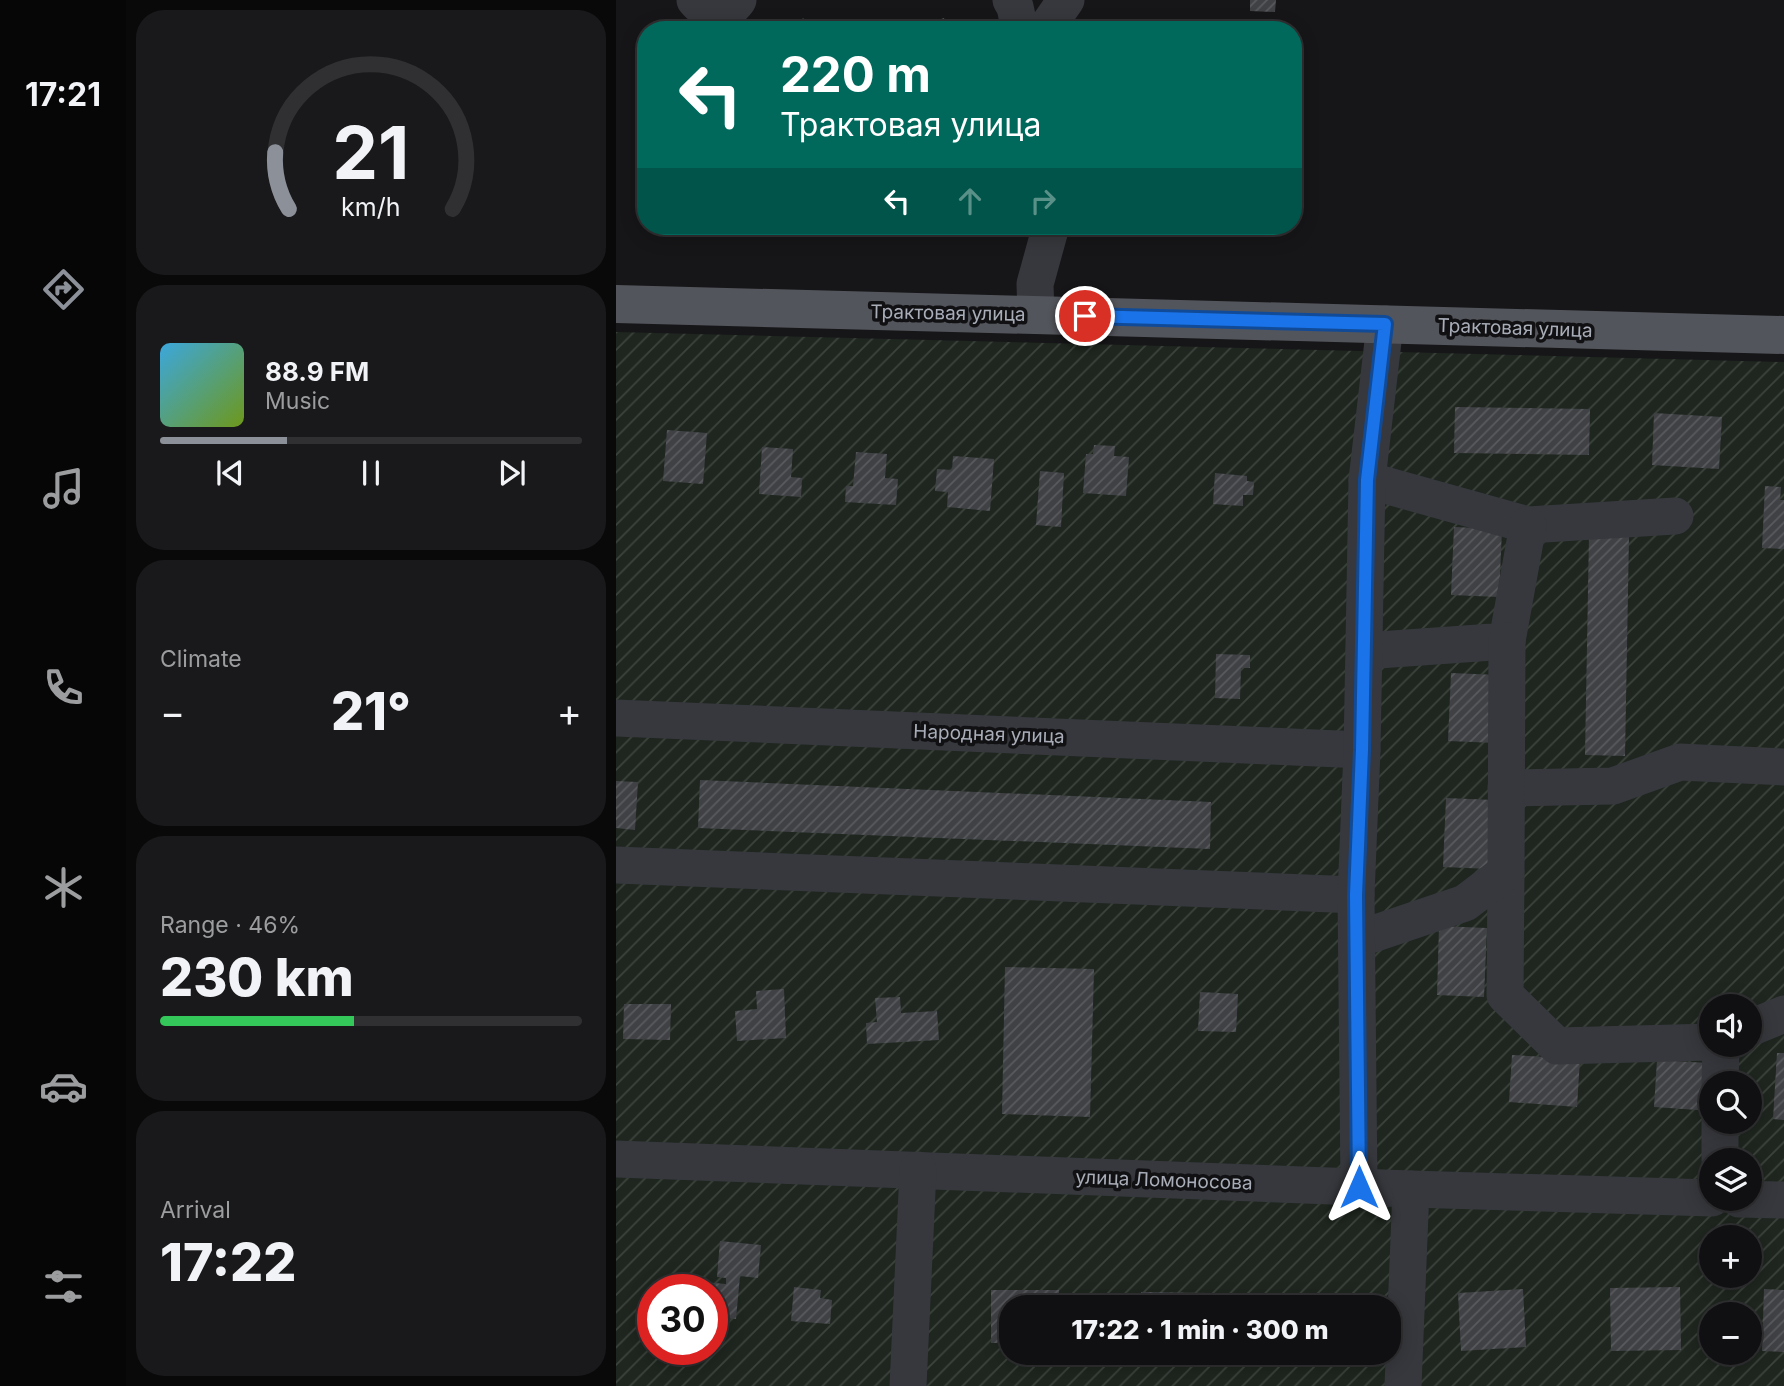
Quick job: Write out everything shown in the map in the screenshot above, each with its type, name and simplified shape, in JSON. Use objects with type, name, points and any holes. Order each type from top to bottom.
[{"type":"main road","name":"Трактовая улица","points":[[616,304],[1035,299],[1385,324],[1784,335]]},
{"type":"street","points":[[695,0],[702,8],[718,12],[726,11],[738,0]]},
{"type":"street","points":[[1011,0],[1018,21]]},
{"type":"street","points":[[1051,21],[1066,0]]},
{"type":"street","points":[[1035,299],[1049,235]]},
{"type":"street","points":[[1359,1187],[1356,895],[1362,750],[1367,480],[1385,324]]},
{"type":"street","points":[[1367,480],[1528,525],[1675,516]]},
{"type":"street","points":[[1528,525],[1507,641],[1505,995],[1558,1046],[1699,1042]]},
{"type":"street","points":[[1364,651],[1507,641]]},
{"type":"street","name":"Народная улица","points":[[616,718],[1362,750]]},
{"type":"street","points":[[1506,788],[1613,786],[1680,762],[1784,767]]},
{"type":"street","points":[[616,865],[1356,895]]},
{"type":"street","points":[[1358,939],[1465,903],[1506,872]]},
{"type":"street","points":[[1762,1022],[1784,1014]]},
{"type":"street","name":"улица Ломоносова","points":[[616,1158],[1699,1198]]},
{"type":"street","points":[[908,1386],[918,1170]]},
{"type":"street","points":[[1402,1386],[1412,1189]]},
{"type":"street","points":[[1762,1200],[1784,1200]]},
{"type":"shaded area","points":[[616,332],[1784,362],[1784,1386],[616,1386]]},
{"type":"building","points":[[1250,0],[1276,0],[1275,12],[1250,11]]},
{"type":"building","points":[[1455,407],[1590,409],[1589,455],[1454,453]]},
{"type":"building","points":[[1654,413],[1722,417],[1719,469],[1652,465]]},
{"type":"building","points":[[667,430],[707,433],[703,484],[663,481]]},
{"type":"building","points":[[1094,445],[1115,446],[1114,456],[1129,457],[1126,496],[1083,493],[1086,454],[1093,454]]},
{"type":"building","points":[[762,447],[793,449],[791,477],[802,478],[801,497],[759,494]]},
{"type":"building","points":[[856,452],[887,454],[885,478],[898,479],[896,505],[845,502],[846,486],[853,486]]},
{"type":"building","points":[[953,456],[994,459],[990,511],[947,507],[948,492],[935,491],[937,469],[952,470]]},
{"type":"building","points":[[1040,471],[1064,473],[1061,527],[1036,525]]},
{"type":"building","points":[[1215,473],[1247,476],[1247,481],[1254,482],[1253,495],[1243,495],[1243,506],[1213,504]]},
{"type":"building","points":[[1765,486],[1781,487],[1780,500],[1784,500],[1784,549],[1762,548]]},
{"type":"building","points":[[1454,527],[1502,529],[1499,597],[1451,595]]},
{"type":"building","points":[[1589,535],[1629,536],[1625,756],[1585,755]]},
{"type":"building","points":[[1216,654],[1250,655],[1250,668],[1241,668],[1240,699],[1215,698]]},
{"type":"building","points":[[1451,673],[1499,675],[1496,743],[1448,741]]},
{"type":"building","points":[[700,780],[1211,802],[1210,849],[698,828]]},
{"type":"building","points":[[616,781],[638,782],[635,830],[616,828]]},
{"type":"building","points":[[1446,798],[1494,800],[1491,869],[1443,867]]},
{"type":"building","points":[[1439,926],[1487,928],[1484,997],[1437,995]]},
{"type":"building","points":[[1005,967],[1094,969],[1090,1117],[1002,1114]]},
{"type":"building","points":[[784,989],[786,1038],[737,1041],[735,1011],[757,1009],[756,991]]},
{"type":"building","points":[[1200,992],[1238,994],[1236,1032],[1198,1031]]},
{"type":"building","points":[[900,997],[901,1013],[937,1011],[939,1040],[867,1044],[866,1023],[877,1022],[875,998]]},
{"type":"building","points":[[624,1004],[671,1004],[670,1040],[623,1039]]},
{"type":"building","points":[[1777,1053],[1784,1053],[1784,1120],[1773,1119]]},
{"type":"building","points":[[1512,1055],[1580,1059],[1577,1107],[1509,1102]]},
{"type":"building","points":[[1657,1060],[1726,1064],[1721,1071],[1699,1071],[1699,1110],[1654,1107]]},
{"type":"building","points":[[720,1241],[761,1245],[758,1278],[740,1276],[736,1319],[728,1318],[728,1274],[717,1274]]},
{"type":"building","points":[[794,1287],[821,1290],[820,1298],[832,1300],[830,1324],[791,1321]]},
{"type":"building","points":[[1680,1287],[1681,1350],[1611,1351],[1610,1288]]},
{"type":"building","points":[[1523,1289],[1526,1347],[1461,1351],[1458,1293]]},
{"type":"building","points":[[1764,1289],[1784,1290],[1784,1352],[1762,1351]]},
{"type":"building","points":[[991,1290],[1059,1290],[1059,1295],[999,1295],[999,1343],[991,1343]]},
{"type":"building","points":[[1141,1292],[1209,1293],[1209,1295],[1141,1295]]},
{"type":"route","points":[[1085,316],[1385,324],[1367,480],[1362,750],[1356,895],[1359,1187]]}]
